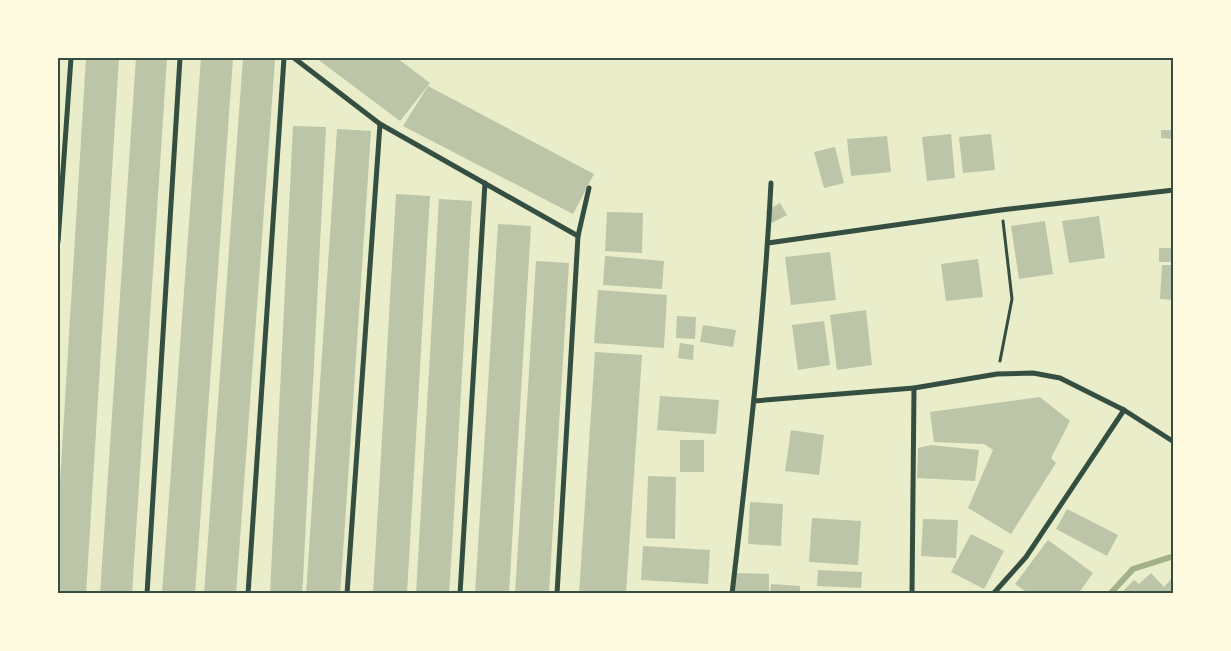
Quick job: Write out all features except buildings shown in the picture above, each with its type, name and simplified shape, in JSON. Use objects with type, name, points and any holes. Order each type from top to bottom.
[{"type":"street","points":[[58,242],[71,58]]},
{"type":"street","points":[[147,594],[180,58]]},
{"type":"street","points":[[248,594],[284,58]]},
{"type":"street","points":[[294,58],[380,124],[578,236]]},
{"type":"street","points":[[347,594],[380,124]]},
{"type":"street","points":[[460,594],[485,183]]},
{"type":"street","points":[[732,594],[754,401],[768,243],[771,183]]},
{"type":"street","points":[[557,594],[578,236],[589,188]]},
{"type":"street","points":[[768,243],[1001,210],[1174,190]]},
{"type":"street","points":[[754,401],[914,388],[998,374],[1033,373],[1060,378],[1124,410],[1174,442]]},
{"type":"street","points":[[912,594],[914,388]]},
{"type":"street","points":[[993,594],[1026,557],[1124,410]]},
{"type":"path","points":[[998,374],[1012,299],[1001,210]]},
{"type":"waterway","points":[[1110,594],[1133,569],[1174,556]]}]
